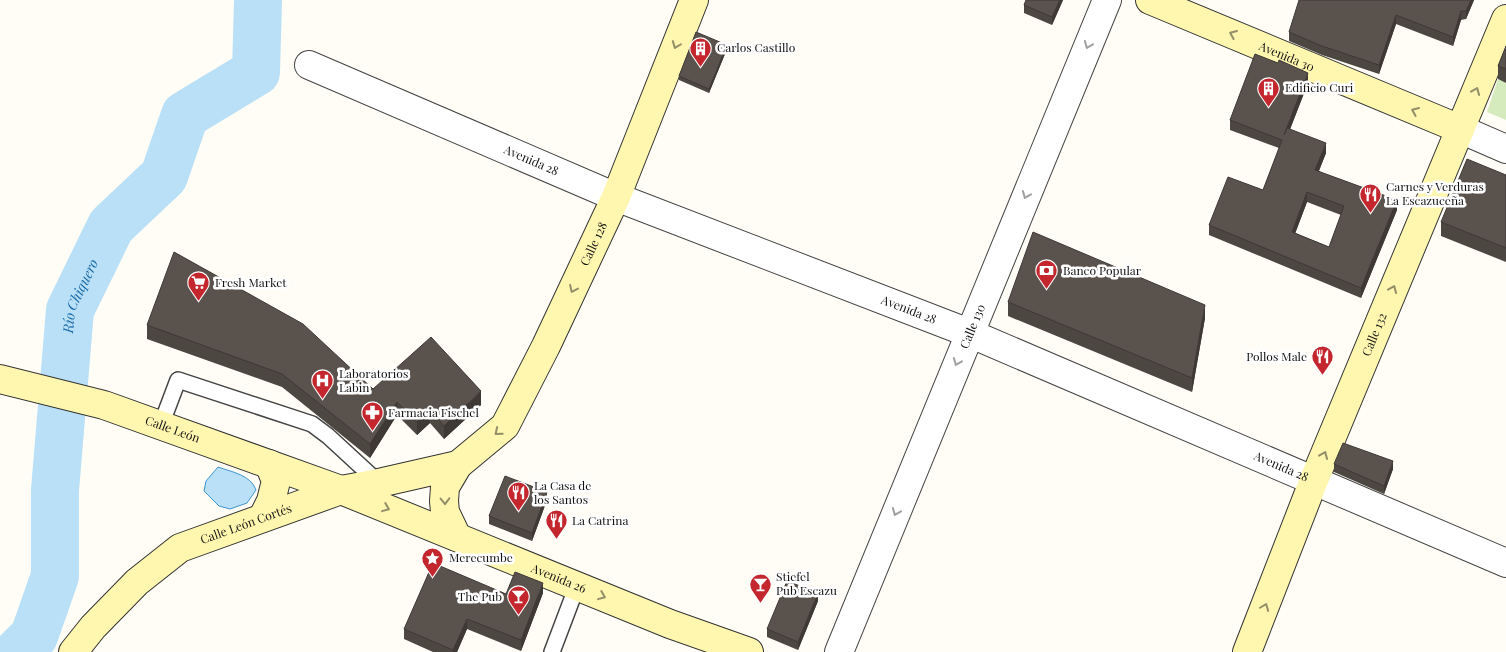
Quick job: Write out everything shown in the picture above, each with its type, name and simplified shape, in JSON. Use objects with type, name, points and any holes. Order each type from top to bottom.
[{"type":"main road","name":"Calle 128","points":[[458,465],[504,426],[546,346],[616,198],[694,0]]},
{"type":"main road","name":"Avenida 30","points":[[1150,0],[1460,130]]},
{"type":"main road","name":"Calle 132","points":[[1247,652],[1314,480],[1506,19]]},
{"type":"main road","name":"Calle León","points":[[0,379],[104,405],[341,490]]},
{"type":"main road","points":[[262,517],[271,501],[276,481],[269,464]]},
{"type":"main road","name":"Calle León Cortés","points":[[73,652],[93,627],[137,582],[180,548],[341,490],[458,465]]},
{"type":"main road","points":[[458,465],[445,487],[444,501],[445,512],[458,537]]},
{"type":"main road","name":"Avenida 26","points":[[341,490],[670,624],[749,652]]},
{"type":"street","name":"Calle 130","points":[[839,652],[1106,0]]},
{"type":"street","name":"Avenida 28","points":[[309,64],[616,198],[969,333],[1506,563]]},
{"type":"street","name":"Avenida 30","points":[[1460,130],[1506,149]]},
{"type":"lane","points":[[161,425],[178,380],[312,424],[328,436],[379,483]]},
{"type":"lane","points":[[552,652],[577,586]]},
{"type":"green space","points":[[1498,79],[1506,83],[1506,120],[1487,112]]},
{"type":"water","points":[[218,467],[245,477],[254,485],[256,490],[247,503],[230,509],[219,506],[204,491],[206,481]]},
{"type":"building","points":[[1026,0],[1060,0],[1052,17],[1024,5]]},
{"type":"building","points":[[1299,0],[1471,0],[1466,11],[1461,11],[1453,37],[1396,15],[1379,65],[1322,46],[1289,32]]},
{"type":"building","name":"Carlos Castillo","points":[[696,32],[727,45],[709,89],[679,76]]},
{"type":"building","points":[[1506,46],[1506,69],[1498,66]]},
{"type":"building","points":[[1255,54],[1278,63],[1279,60],[1308,73],[1284,135],[1287,128],[1326,143],[1315,170],[1397,200],[1361,288],[1209,225],[1228,177],[1263,190],[1282,140],[1230,120]],"holes":[[[1307,192],[1344,206],[1329,247],[1292,232]]]},
{"type":"building","points":[[1467,159],[1506,175],[1506,248],[1441,222]]},
{"type":"building","points":[[1033,232],[1205,305],[1192,378],[1008,302]]},
{"type":"building","points":[[174,252],[303,324],[373,389],[431,337],[481,391],[444,426],[430,410],[417,422],[397,402],[370,444],[282,374],[147,325]]},
{"type":"building","points":[[1343,443],[1393,461],[1384,486],[1334,464]]},
{"type":"building","name":"La Casa de los Santos","points":[[505,476],[547,492],[532,533],[489,516]]},
{"type":"building","points":[[433,563],[506,594],[515,572],[543,583],[521,640],[467,619],[453,650],[404,629]]},
{"type":"building","points":[[787,581],[818,593],[798,642],[767,629]]},
{"type":"waterway","name":"Río Chiquero","points":[[18,652],[34,636],[55,576],[55,490],[70,310],[111,226],[164,176],[185,115],[256,72],[258,0]]},
{"type":"place","name":"Carlos Castillo","points":[[701,67]]},
{"type":"place","name":"Edificio Curi","points":[[1269,107]]},
{"type":"place","name":"Carnes y Verduras La Escazuceña","points":[[1370,213]]},
{"type":"place","name":"Banco Popular","points":[[1047,290]]},
{"type":"place","name":"Fresh Market","points":[[199,302]]},
{"type":"place","name":"Pollos Male","points":[[1323,376]]},
{"type":"place","name":"Laboratorios Labin","points":[[323,400]]},
{"type":"place","name":"Farmacia Fischel","points":[[372,432]]},
{"type":"place","name":"La Casa de los Santos","points":[[518,512]]},
{"type":"place","name":"La Catrina","points":[[556,540]]},
{"type":"place","name":"Merecumbe","points":[[433,577]]},
{"type":"place","name":"Stiefel Pub Escazu","points":[[760,603]]},
{"type":"place","name":"The Pub","points":[[518,616]]}]
